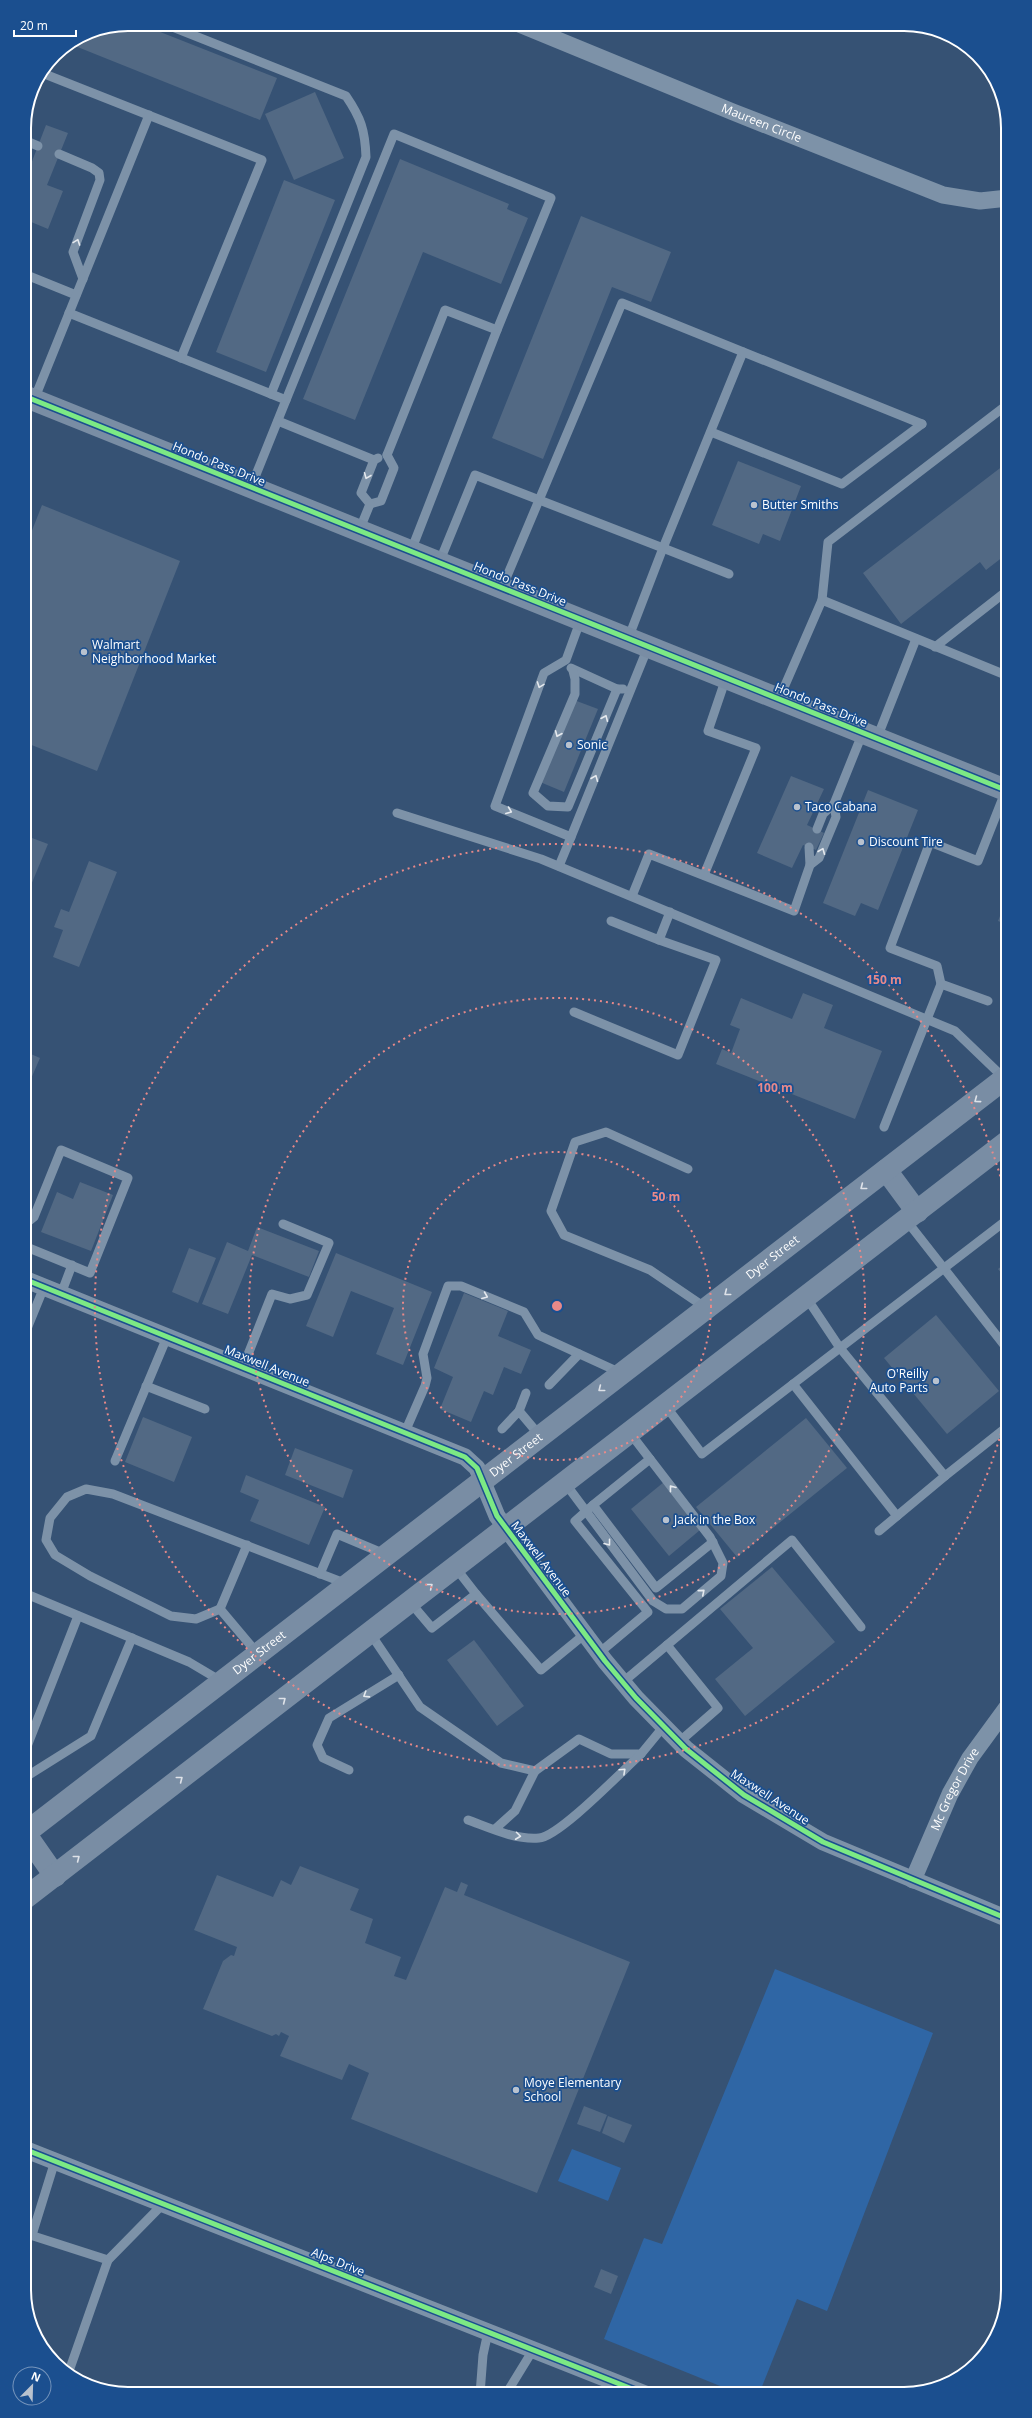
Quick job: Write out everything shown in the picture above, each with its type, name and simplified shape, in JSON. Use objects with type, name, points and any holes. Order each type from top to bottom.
[{"type":"main road","name":"Hondo Pass Drive","points":[[31,399],[1001,789]]},
{"type":"main road","name":"Dyer Street","points":[[31,1823],[222,1682],[1001,1081]]},
{"type":"main road","points":[[31,1894],[1001,1147]]},
{"type":"main road","points":[[886,1170],[912,1216]]},
{"type":"main road","points":[[31,1833],[55,1876]]},
{"type":"street","name":"Maureen Circle","points":[[536,31],[733,112],[943,195],[980,200],[1001,198]]},
{"type":"street","name":"Maxwell Avenue","points":[[31,1282],[465,1457],[478,1468],[484,1480],[492,1508],[505,1528],[599,1653],[623,1682],[679,1742],[744,1795],[822,1842],[1001,1916]]},
{"type":"street","name":"Mc Gregor Drive","points":[[913,1880],[950,1794],[970,1758],[1001,1716]]},
{"type":"street","name":"Alps Drive","points":[[31,2152],[627,2387]]},
{"type":"lane","points":[[183,31],[346,96],[358,114],[365,135],[366,157],[271,394]]},
{"type":"lane","points":[[47,75],[262,160],[181,358]]},
{"type":"lane","points":[[31,394],[69,313],[149,115]]},
{"type":"lane","points":[[251,488],[394,134],[551,198],[497,330],[411,552]]},
{"type":"lane","points":[[31,143],[38,146]]},
{"type":"lane","points":[[59,154],[92,168],[99,173],[100,180],[73,252],[83,279]]},
{"type":"lane","points":[[31,277],[76,295]]},
{"type":"lane","points":[[502,588],[541,499],[622,303],[922,424],[842,484],[711,432]]},
{"type":"lane","points":[[387,456],[445,310],[497,330]]},
{"type":"lane","points":[[69,313],[286,400]]},
{"type":"lane","points":[[628,639],[663,548],[743,352]]},
{"type":"lane","points":[[779,699],[822,600],[828,542],[1001,409]]},
{"type":"lane","points":[[278,421],[374,460],[387,456]]},
{"type":"lane","points":[[370,504],[381,501],[394,468],[387,456]]},
{"type":"lane","points":[[370,504],[361,493],[374,460]]},
{"type":"lane","points":[[438,563],[475,475],[541,499],[729,574]]},
{"type":"lane","points":[[359,531],[370,504]]},
{"type":"lane","points":[[935,647],[1001,595]]},
{"type":"lane","points":[[822,600],[1001,673]]},
{"type":"lane","points":[[571,837],[495,806],[544,673],[566,660],[581,619]]},
{"type":"lane","points":[[817,829],[823,814],[834,804],[870,735],[916,639]]},
{"type":"lane","points":[[559,866],[648,647]]},
{"type":"lane","points":[[566,660],[573,671],[575,678],[575,694],[533,793],[548,806],[568,807],[617,689]]},
{"type":"lane","points":[[573,671],[617,689],[631,689]]},
{"type":"lane","points":[[704,875],[756,748],[708,731],[726,678]]},
{"type":"lane","points":[[810,865],[819,858],[836,817],[834,804]]},
{"type":"lane","points":[[884,1127],[941,984],[937,966],[890,948],[930,842],[978,861],[1001,805]]},
{"type":"lane","points":[[397,813],[559,866],[927,1019],[954,1031],[1001,1073]]},
{"type":"lane","points":[[632,896],[649,854],[794,910],[810,865],[809,847]]},
{"type":"lane","points":[[658,940],[670,912]]},
{"type":"lane","points":[[574,1012],[678,1056],[716,960],[658,940],[611,920]]},
{"type":"lane","points":[[941,984],[988,1001]]},
{"type":"lane","points":[[688,1169],[606,1132],[575,1142],[551,1211],[564,1235],[650,1270],[707,1308]]},
{"type":"lane","points":[[31,1219],[34,1217],[61,1150],[128,1178],[90,1273],[31,1249]]},
{"type":"lane","points":[[912,1216],[944,1268],[1001,1341]]},
{"type":"lane","points":[[243,1367],[272,1294],[290,1299],[307,1295],[329,1243],[284,1224]]},
{"type":"lane","points":[[665,1405],[702,1454],[1001,1225]]},
{"type":"lane","points":[[61,1294],[72,1265]]},
{"type":"lane","points":[[405,1432],[428,1378],[423,1354],[448,1286],[461,1286],[524,1312],[538,1335],[622,1373]]},
{"type":"lane","points":[[31,1319],[44,1287]]},
{"type":"lane","points":[[806,1297],[840,1348],[945,1476]]},
{"type":"lane","points":[[115,1461],[167,1337]]},
{"type":"lane","points":[[549,1384],[579,1354]]},
{"type":"lane","points":[[793,1384],[897,1516]]},
{"type":"lane","points":[[146,1386],[205,1409]]},
{"type":"lane","points":[[502,1429],[519,1411],[526,1393]]},
{"type":"lane","points":[[519,1411],[540,1436]]},
{"type":"lane","points":[[879,1530],[1001,1432]]},
{"type":"lane","points":[[564,1483],[653,1601],[666,1609],[682,1608],[721,1576],[723,1563],[713,1542],[630,1433]]},
{"type":"lane","points":[[599,1653],[648,1612],[575,1521],[650,1459]]},
{"type":"lane","points":[[247,1545],[220,1609],[196,1619],[171,1616],[90,1576],[55,1556],[46,1540],[50,1518],[67,1497],[86,1489],[113,1494],[247,1545],[320,1574],[348,1584]]},
{"type":"lane","points":[[593,1505],[656,1588],[713,1542]]},
{"type":"lane","points":[[320,1574],[337,1534],[386,1555]]},
{"type":"lane","points":[[623,1682],[792,1540],[861,1627]]},
{"type":"lane","points":[[455,1567],[541,1670],[585,1634]]},
{"type":"lane","points":[[410,1602],[432,1628],[476,1594]]},
{"type":"lane","points":[[31,1596],[189,1662],[222,1682]]},
{"type":"lane","points":[[220,1609],[258,1654]]},
{"type":"lane","points":[[31,1736],[78,1616]]},
{"type":"lane","points":[[370,1633],[420,1707],[501,1763],[535,1771]]},
{"type":"lane","points":[[31,1774],[91,1736],[132,1638]]},
{"type":"lane","points":[[667,1644],[718,1708],[679,1742]]},
{"type":"lane","points":[[349,1770],[324,1758],[317,1745],[329,1718],[399,1675]]},
{"type":"lane","points":[[468,1820],[513,1836],[540,1838],[569,1822],[641,1754],[664,1726]]},
{"type":"lane","points":[[495,1829],[515,1811],[535,1771],[579,1739],[611,1754],[641,1754]]},
{"type":"lane","points":[[31,2226],[55,2161]]},
{"type":"lane","points":[[70,2368],[108,2260],[163,2204]]},
{"type":"lane","points":[[31,2235],[108,2260]]},
{"type":"lane","points":[[481,2387],[483,2355],[488,2332]]},
{"type":"lane","points":[[510,2387],[533,2350]]},
{"type":"shaded area","points":[[775,1969],[933,2033],[827,2311],[797,2299],[762,2387],[723,2387],[604,2339],[644,2238],[662,2244]]},
{"type":"shaded area","points":[[572,2149],[621,2168],[608,2201],[558,2181]]},
{"type":"building","points":[[122,31],[158,31],[277,78],[260,120],[75,46],[91,38],[109,33]]},
{"type":"building","points":[[315,92],[344,158],[294,180],[265,114]]},
{"type":"building","points":[[46,125],[68,133],[47,185],[63,191],[48,229],[31,222],[31,164]]},
{"type":"building","points":[[400,159],[509,204],[507,209],[528,218],[501,284],[423,252],[355,420],[303,399]]},
{"type":"building","points":[[284,180],[335,200],[266,372],[216,352]]},
{"type":"building","points":[[581,216],[671,252],[651,302],[612,287],[543,459],[492,438]]},
{"type":"building","points":[[738,461],[801,486],[780,541],[763,534],[759,544],[712,525]]},
{"type":"building","points":[[1001,467],[1001,558],[986,570],[980,562],[901,624],[863,573]]},
{"type":"building","name":"Walmart Neighborhood Market","points":[[42,505],[180,561],[97,771],[31,745],[31,533]]},
{"type":"building","name":"Sonic","points":[[574,700],[598,709],[564,792],[540,782]]},
{"type":"building","name":"Taco Cabana","points":[[791,776],[824,789],[807,825],[824,833],[816,850],[803,845],[792,868],[757,853]]},
{"type":"building","points":[[868,790],[918,810],[878,910],[861,903],[855,916],[823,903]]},
{"type":"building","points":[[31,838],[48,844],[31,885]]},
{"type":"building","points":[[89,861],[117,872],[79,967],[53,957],[63,930],[54,927],[61,909],[69,912]]},
{"type":"building","points":[[1001,914],[1001,922],[998,921]]},
{"type":"building","points":[[803,993],[833,1005],[824,1028],[882,1051],[855,1119],[716,1064],[722,1049],[731,1053],[740,1029],[730,1025],[741,998],[792,1019]]},
{"type":"building","points":[[31,1054],[40,1058],[31,1079]]},
{"type":"building","points":[[80,1182],[113,1195],[91,1251],[41,1232],[57,1192],[73,1199]]},
{"type":"building","points":[[257,1227],[319,1251],[309,1277],[252,1255],[228,1314],[202,1304],[227,1242],[248,1251]]},
{"type":"building","points":[[189,1248],[216,1258],[198,1303],[172,1292]]},
{"type":"building","points":[[336,1253],[432,1292],[403,1365],[376,1354],[394,1308],[351,1291],[333,1337],[306,1326]]},
{"type":"building","points":[[464,1293],[508,1311],[498,1336],[531,1350],[521,1374],[504,1367],[493,1395],[484,1391],[471,1422],[440,1409],[453,1377],[434,1368]]},
{"type":"building","points":[[936,1315],[999,1391],[947,1434],[884,1358]]},
{"type":"building","points":[[143,1417],[192,1437],[174,1482],[125,1462]]},
{"type":"building","points":[[806,1418],[847,1468],[737,1557],[696,1507]]},
{"type":"building","points":[[295,1448],[353,1470],[343,1498],[285,1475]]},
{"type":"building","points":[[246,1475],[325,1507],[309,1545],[250,1521],[259,1500],[240,1492]]},
{"type":"building","name":"Jack in the Box","points":[[664,1482],[700,1530],[669,1556],[631,1509]]},
{"type":"building","points":[[772,1567],[835,1642],[745,1716],[715,1679],[753,1648],[720,1609]]},
{"type":"building","points":[[474,1640],[524,1706],[497,1726],[447,1660]]},
{"type":"building","points":[[300,1866],[359,1889],[350,1910],[373,1919],[365,1943],[401,1957],[394,1976],[406,1980],[445,1887],[457,1892],[461,1882],[468,1885],[464,1895],[630,1962],[537,2193],[351,2119],[369,2073],[349,2064],[342,2080],[280,2056],[289,2036],[281,2032],[279,2036],[276,2034],[272,2036],[203,2009],[223,1961],[231,1955],[234,1956],[237,1947],[194,1930],[217,1875],[273,1897],[281,1880],[291,1885]]},
{"type":"building","points":[[584,2106],[607,2115],[600,2132],[577,2124]]},
{"type":"building","points":[[608,2116],[632,2125],[624,2143],[602,2133]]},
{"type":"building","points":[[601,2269],[618,2276],[611,2294],[594,2287]]},
{"type":"cycle path","points":[[31,399],[1001,788]]},
{"type":"cycle path","points":[[31,1282],[465,1457],[477,1468],[497,1516],[605,1661],[636,1698],[686,1749],[744,1795],[823,1842],[1001,1916]]},
{"type":"cycle path","points":[[31,2152],[627,2387]]},
{"type":"place","name":"Butter Smiths","points":[[754,505]]},
{"type":"place","name":"Walmart Neighborhood Market","points":[[84,652]]},
{"type":"place","name":"Sonic","points":[[569,745]]},
{"type":"place","name":"Taco Cabana","points":[[797,807]]},
{"type":"place","name":"Discount Tire","points":[[861,842]]},
{"type":"place","name":"O'Reilly Auto Parts","points":[[936,1381]]},
{"type":"place","name":"Jack in the Box","points":[[666,1520]]},
{"type":"place","name":"Moye Elementary School","points":[[516,2090]]}]
